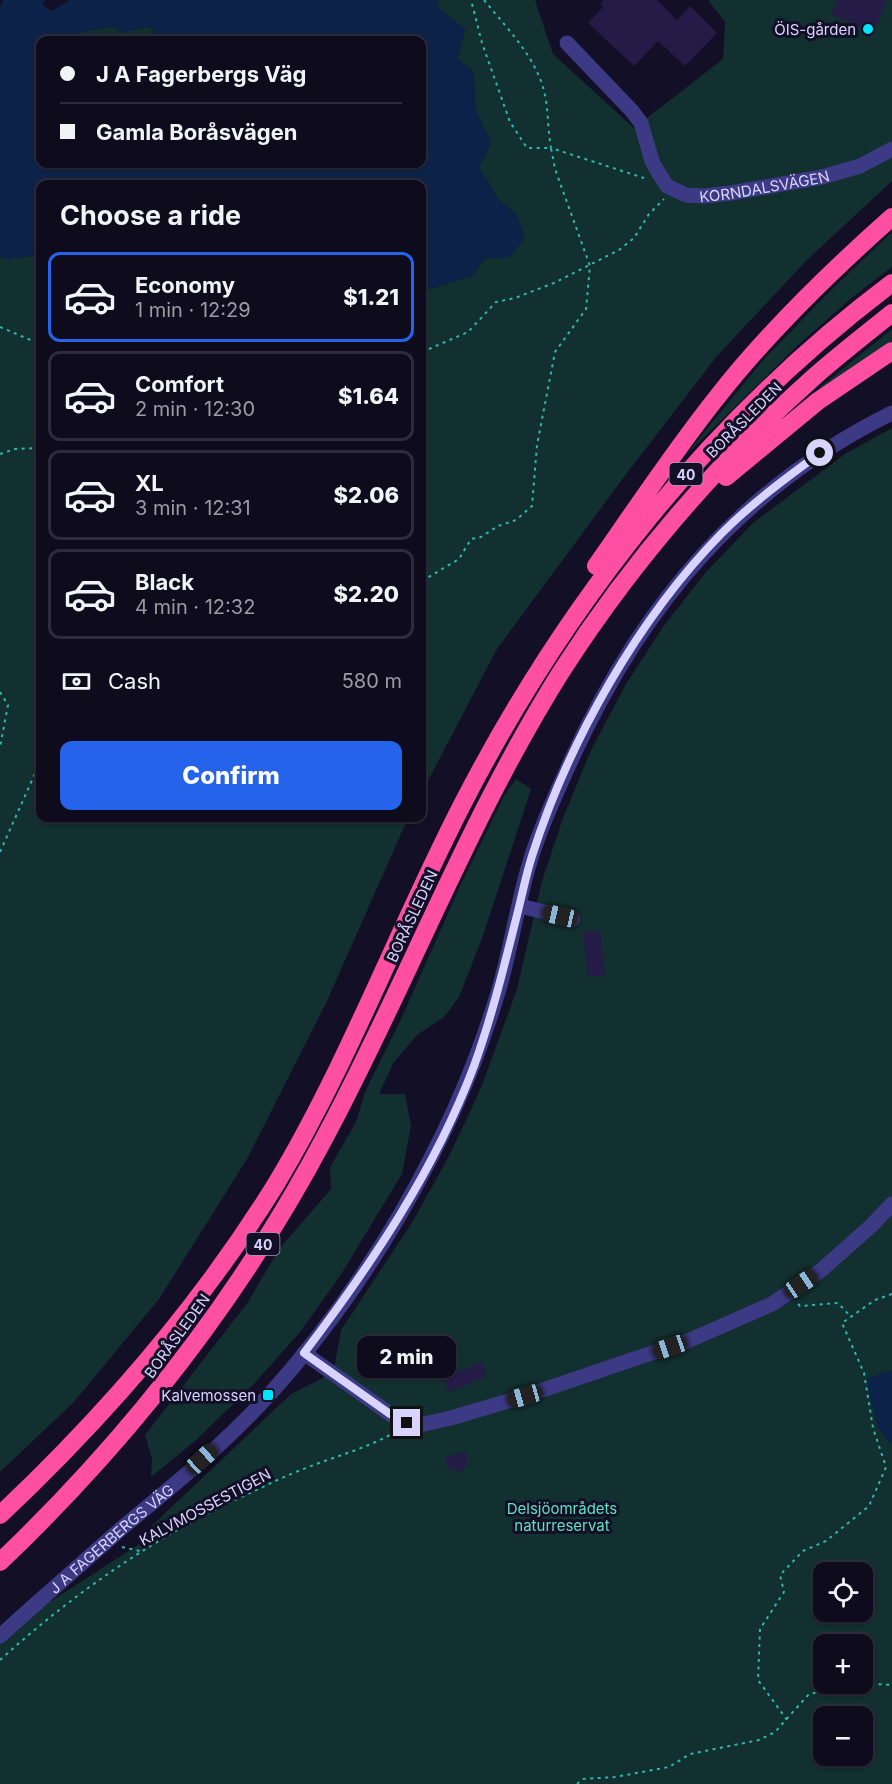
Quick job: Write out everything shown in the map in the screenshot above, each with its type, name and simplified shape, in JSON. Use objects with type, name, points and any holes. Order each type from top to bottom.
[{"type":"highway","points":[[544,660],[593,571],[718,396],[799,304],[842,261],[892,217]]},
{"type":"highway","name":"BORÅSLEDEN","points":[[0,1515],[78,1439],[163,1343],[213,1277],[275,1184],[335,1074],[463,803],[544,660],[599,582],[679,482],[742,412],[796,361],[892,283]]},
{"type":"highway","name":"BORÅSLEDEN","points":[[0,1563],[61,1501],[152,1400],[252,1262],[327,1135],[451,875],[531,722],[603,611],[672,523],[722,466],[815,377],[892,313]]},
{"type":"highway","points":[[672,523],[818,401],[892,351]]},
{"type":"street","points":[[567,43],[641,123],[652,161],[670,188]]},
{"type":"street","name":"KORNDALSVÄGEN","points":[[670,188],[686,195],[704,196],[822,177],[860,166],[892,149]]},
{"type":"street","name":"J A FAGERBERGS VÄG","points":[[0,1636],[233,1431],[304,1353],[348,1295],[399,1216],[443,1137],[474,1067],[490,1017],[532,856],[556,792],[591,716],[639,635],[680,580],[722,533],[761,496],[820,453],[892,413]]},
{"type":"street","points":[[519,906],[573,919]]},
{"type":"street","points":[[304,1353],[390,1414],[407,1423],[424,1424],[451,1418],[690,1341],[772,1304],[819,1272],[892,1204]]},
{"type":"path","points":[[426,350],[468,332],[496,302],[515,298],[554,283],[619,250],[634,238],[649,214],[670,188],[551,148],[527,148],[510,122],[482,43],[471,0]]},
{"type":"path","points":[[426,579],[459,559],[471,539],[481,537],[498,526],[516,520],[532,506],[537,445],[555,352],[586,309],[590,266],[555,169],[542,84],[528,55],[484,0]]},
{"type":"path","points":[[0,327],[36,342]]},
{"type":"path","points":[[0,454],[15,449],[36,448]]},
{"type":"path","points":[[0,692],[8,705],[0,747]]},
{"type":"path","points":[[0,852],[36,771]]},
{"type":"path","points":[[787,1720],[758,1680],[760,1629],[784,1593],[780,1575],[803,1551],[826,1541],[869,1506],[886,1467],[873,1428],[864,1373],[842,1323],[875,1300],[892,1294]]},
{"type":"path","points":[[783,1296],[800,1306],[838,1302],[851,1317]]},
{"type":"path","name":"KALVMOSSESTIGEN","points":[[0,1660],[50,1617],[142,1551],[245,1495],[303,1469],[381,1440],[407,1423]]},
{"type":"path","points":[[118,1546],[142,1551]]},
{"type":"path","points":[[577,1784],[583,1779],[615,1777],[669,1767],[690,1754],[759,1740],[775,1732],[809,1694],[839,1688],[856,1690],[876,1684],[892,1685]]},
{"type":"green space","points":[[438,0],[535,0],[553,54],[634,128],[723,59],[725,22],[708,0],[892,0],[892,181],[807,260],[717,356],[497,649],[426,784],[426,290],[472,276],[517,215],[498,199],[479,167],[491,142],[475,109],[474,73],[457,58],[465,30],[439,8]]},
{"type":"green space","points":[[115,27],[122,33],[145,27],[153,28],[155,36],[75,36],[84,31]]},
{"type":"green space","points":[[892,232],[892,267],[854,296],[797,346],[684,457],[764,359],[833,288]]},
{"type":"green space","points":[[36,255],[36,822],[406,822],[327,1001],[247,1159],[159,1299],[74,1402],[0,1472],[0,257],[7,259]]},
{"type":"green space","points":[[892,329],[892,341],[823,390],[819,388]]},
{"type":"green space","name":"Delsjöområdets naturreservat","points":[[892,428],[892,1784],[0,1784],[0,1634],[141,1543],[141,1536],[291,1394],[323,1378],[335,1364],[341,1330],[413,1221],[450,1154],[481,1088],[517,989],[542,881],[563,818],[591,750],[626,684],[663,627],[706,572],[753,523],[845,454]]},
{"type":"green space","points":[[516,779],[531,789],[483,936],[459,997],[444,1017],[417,1035],[394,1062],[379,1094],[405,1094],[411,1126],[402,1174],[342,1273],[301,1331],[253,1385],[195,1441],[151,1477],[152,1459],[145,1435],[248,1302],[279,1249],[331,1189],[330,1167],[356,1122],[365,1092],[402,1017],[461,884],[504,796]]},
{"type":"water","points":[[3,0],[44,0],[43,5],[51,11],[70,0],[438,0],[439,8],[465,29],[457,58],[474,73],[475,109],[491,142],[479,167],[498,199],[517,215],[525,238],[509,258],[485,258],[472,276],[426,290],[426,180],[36,180],[36,255],[7,259],[0,257],[0,7]]},
{"type":"water","points":[[892,1370],[892,1446],[877,1426],[866,1379]]},
{"type":"building","points":[[603,0],[657,0],[677,20],[690,6],[717,33],[685,66],[658,41],[634,66],[588,23],[603,7],[600,3]]},
{"type":"building","points":[[837,0],[887,0],[873,32],[831,14]]},
{"type":"building","points":[[600,930],[605,975],[588,977],[583,932]]},
{"type":"building","points":[[482,1362],[487,1376],[449,1392],[443,1378]]},
{"type":"building","points":[[466,1452],[468,1466],[462,1467],[463,1471],[456,1472],[456,1468],[448,1470],[445,1456]]},
{"type":"place","name":"ÖIS-gården","points":[[868,29]]},
{"type":"place","name":"Kalvemossen","points":[[268,1395]]},
{"type":"route","points":[[407,1423],[390,1414],[304,1353],[348,1295],[399,1216],[443,1137],[474,1067],[497,996],[532,856],[556,792],[591,716],[639,635],[680,580],[722,533],[761,496],[820,453]]}]
